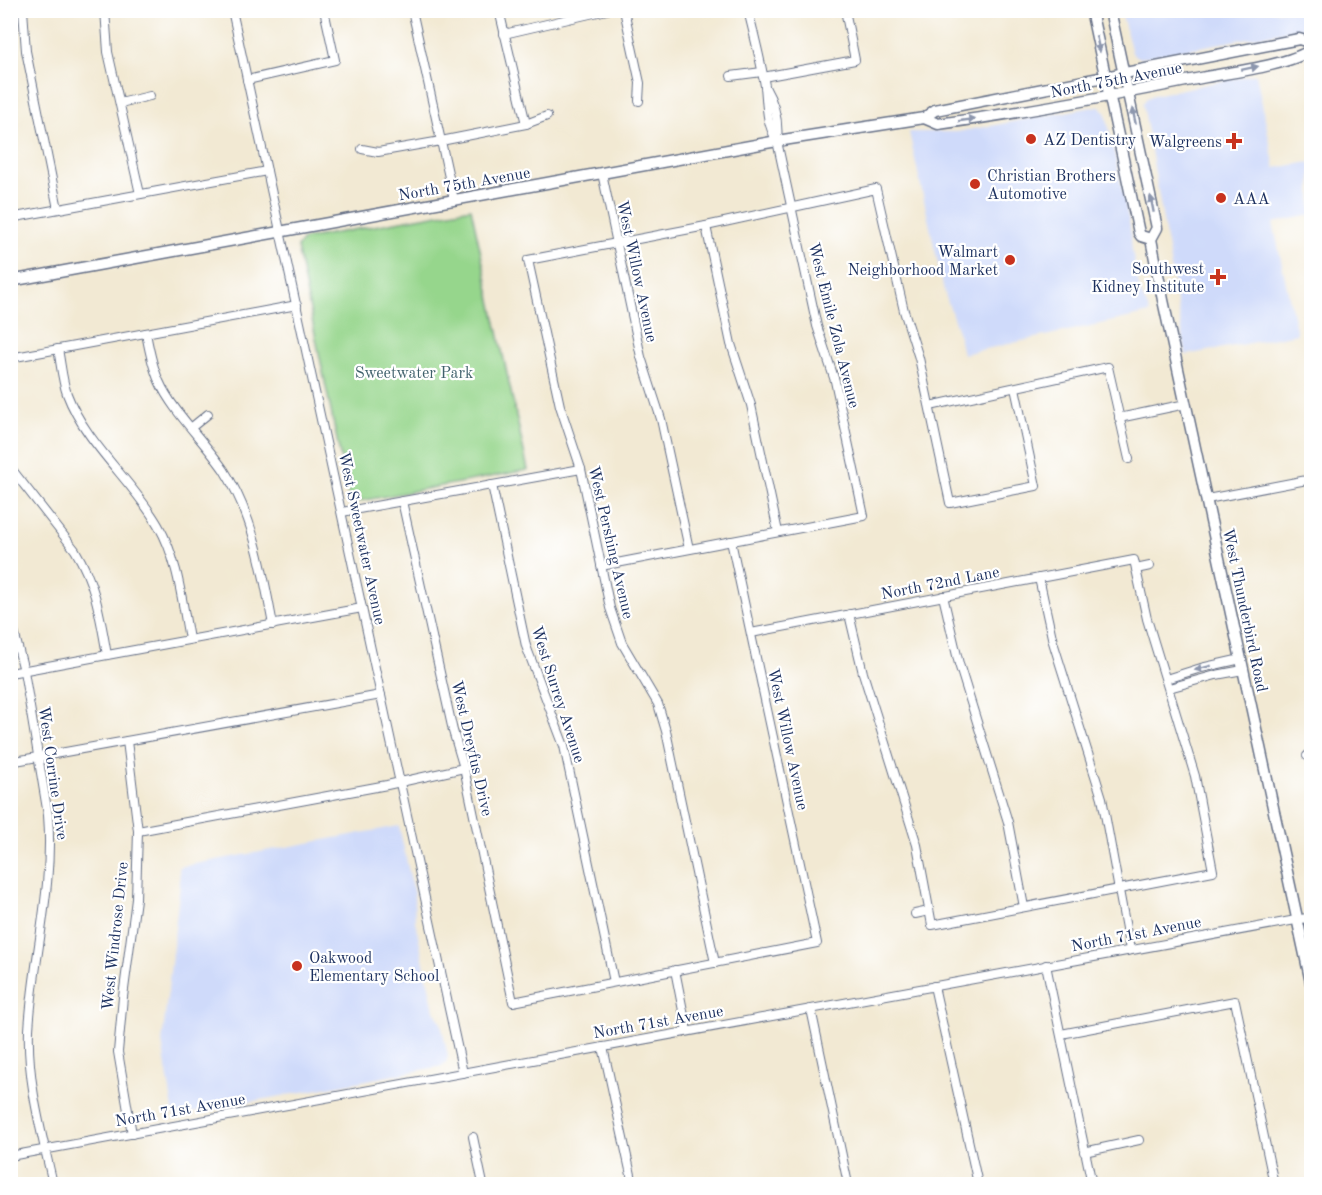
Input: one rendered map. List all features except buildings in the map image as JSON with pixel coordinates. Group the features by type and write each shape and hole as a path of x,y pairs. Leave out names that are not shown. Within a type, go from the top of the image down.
{"main road":[{"name":"West Thunderbird Road","path":"1091,10 1140,234 1151,239"},
{"name":"West Thunderbird Road","path":"1110,10 1157,228 1151,239 1311,987"},
{"name":"North 75th Avenue","path":"10,281 777,141 924,118 935,110 1299,39 1311,43"},
{"name":"North 75th Avenue","path":"924,118 938,124 1011,114 1254,68 1304,55 1311,48"}],"street":[{"path":"23,10 26,51 58,209"},
{"path":"105,10 108,52 140,194"},
{"name":"West Sweetwater Avenue","path":"232,10 463,1073"},
{"path":"247,80 334,60 324,10"},
{"path":"412,10 454,200"},
{"path":"499,10 526,124"},
{"path":"504,34 607,10"},
{"path":"624,10 640,83 639,101"},
{"name":"West Emile Zola Avenue","path":"748,10 765,87 770,129 777,141 817,326 835,381 864,516 778,532"},
{"path":"731,76 762,74 855,60 845,10"},
{"path":"120,103 150,96"},
{"path":"362,149 378,152 441,141 526,124 547,116"},
{"path":"10,218 267,171"},
{"name":"West Willow Avenue","path":"602,173 641,357 661,419 689,549"},
{"path":"617,243 876,189 900,294 920,358 950,502 1036,486 1015,387"},
{"path":"601,566 778,532 751,405 731,344 706,226"},
{"name":"West Pershing Avenue","path":"617,243 528,260 560,406 581,469 610,608 622,643 658,704 715,963"},
{"path":"10,358 297,305"},
{"path":"146,333 151,359 159,382 224,471 245,512 256,541 273,626"},
{"path":"58,349 67,394 77,414 88,432 151,513 166,541 177,574 189,639"},
{"path":"930,406 1108,367 1129,459"},
{"path":"1119,418 1186,404"},
{"path":"192,427 208,414"},
{"path":"10,467 82,562 96,598 107,655"},
{"path":"342,512 581,469"},
{"path":"1207,499 1311,479"},
{"name":"West Surrey Avenue","path":"492,485 526,646 564,746 614,982"},
{"name":"West Dreyfus Drive","path":"402,501 453,731 464,768 513,1002 614,982"},
{"name":"West Willow Avenue","path":"715,963 817,943 731,541"},
{"path":"849,614 862,673 917,845 932,925 1213,871 1195,776 1147,619 1135,564"},
{"name":"North 72nd Lane","path":"751,633 1039,578 1135,564 1150,566"},
{"path":"1039,578 1053,642 1102,798 1130,950"},
{"path":"943,596 954,648 1008,822 1024,907"},
{"path":"10,673 362,608"},
{"name":"West Corrine Drive","path":"10,616 24,670 48,815 49,853 46,894 29,1043 33,1085 53,1185"},
{"path":"1166,679 1214,664 1242,665"},
{"path":"1169,688 1242,665"},
{"path":"10,762 381,695"},
{"name":"West Windrose Drive","path":"127,741 138,831 136,899 118,1052 132,1134"},
{"path":"138,831 464,768"},
{"path":"915,914 929,911"},
{"name":"North 71st Avenue","path":"10,1156 1311,917"},
{"path":"614,982 715,963"},
{"path":"1046,965 1092,1185"},
{"path":"675,970 687,1031"},
{"path":"934,986 978,1185"},
{"path":"1061,1034 1235,1000 1274,1185"},
{"path":"810,1009 849,1185"},
{"path":"603,1047 633,1185"},
{"path":"473,1137 483,1185"},
{"path":"1084,1152 1138,1140"}],"shaded area":[{"path":"1121,11 1311,11 1311,28 1140,58 1132,53"},
{"path":"1256,74 1275,168 1310,162 1311,215 1273,223 1297,334 1186,355 1143,103 1154,95"},
{"path":"1100,107 1106,114 1130,226 1132,251 1140,291 1150,313 963,354 944,291 909,132 957,132"},
{"name":"Oakwood Elementary School","path":"399,826 414,895 415,921 434,1010 441,1023 448,1056 446,1063 443,1066 174,1116 162,1042 180,885 179,867"}],"green space":[{"name":"Sweetwater Park","path":"471,208 528,470 350,503 297,247 304,239"}],"place":[{"name":"AZ Dentistry","path":"1031,139"},
{"name":"Walgreens","path":"1234,141"},
{"name":"Christian Brothers Automotive","path":"975,184"},
{"name":"AAA","path":"1221,198"},
{"name":"Walmart Neighborhood Market","path":"1010,260"},
{"name":"Southwest Kidney Institute","path":"1218,277"},
{"name":"Oakwood Elementary School","path":"297,966"}]}
